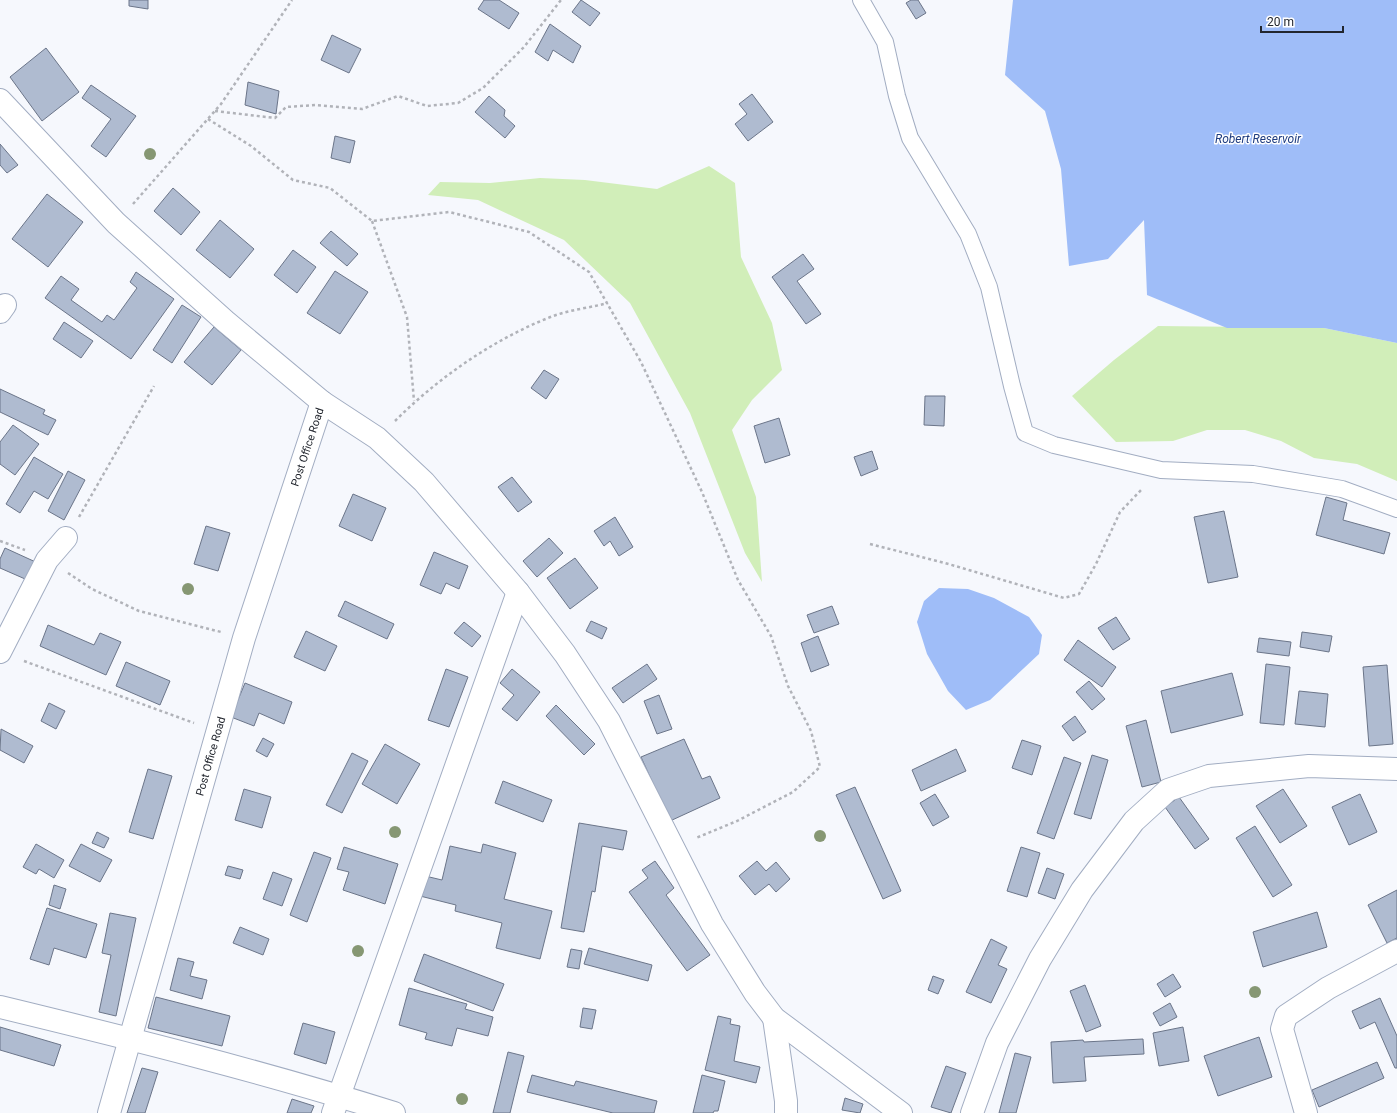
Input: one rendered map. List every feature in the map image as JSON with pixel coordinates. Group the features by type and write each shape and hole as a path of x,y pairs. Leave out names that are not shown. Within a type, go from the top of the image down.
{"street":[{"path":"0,100 116,223 225,321 322,402 377,438 424,482 518,592 565,654 609,721 712,924 755,993 774,1018 901,1113"},
{"name":"Post Office Road","path":"109,1113 244,638 322,402"},
{"path":"0,652 47,560 66,538"},
{"path":"336,1104 518,592"},
{"path":"972,1113 997,1043 1040,959 1078,897 1134,820 1168,790 1209,776 1309,766 1397,769"},
{"path":"1306,1113 1282,1029 1286,1016 1328,988 1397,951"},
{"path":"0,1007 131,1039 336,1104 394,1113"},
{"path":"774,1018 786,1101 786,1113"}],"lane":[{"path":"861,0 885,42 897,96 910,138 968,234 989,287 1012,386 1025,433 1054,445 1161,470 1253,474 1342,489 1397,509"}],"path":[{"path":"116,223 208,119 292,0"},
{"path":"214,111 275,118 286,107 316,105 362,109 398,96 427,106 458,103 483,88 519,52 561,0"},
{"path":"208,119 251,146 293,180 330,188 372,221 407,317 414,401"},
{"path":"372,221 449,212 529,232 590,272 641,362 702,492 738,580 771,636 788,686 811,731 820,767 793,792 737,821 674,848"},
{"path":"377,438 414,401 481,352 550,317 608,304"},
{"path":"66,538 154,386"},
{"path":"870,544 945,563 1064,598 1079,594 1096,564 1120,512 1161,470"},
{"path":"0,541 47,560 92,589 139,611 244,638"},
{"path":"22,661 217,732"}],"green space":[{"path":"709,166 735,183 741,257 772,323 782,370 752,400 732,430 756,497 762,582 745,553 690,413 630,303 564,240 478,200 428,195 440,182 490,183 540,178 585,180 657,189"},
{"path":"1158,326 1324,328 1397,343 1397,481 1357,464 1314,458 1281,441 1245,430 1207,430 1173,441 1116,442 1072,396 1114,360"}],"water":[{"name":"Robert Reservoir","path":"1013,0 1397,0 1397,343 1324,328 1227,328 1147,295 1144,220 1108,259 1069,266 1061,169 1045,111 1005,75"},
{"path":"939,588 968,589 994,598 1029,617 1042,635 1039,654 990,700 966,710 948,691 927,654 917,622 924,601"}],"building":[{"path":"129,0 148,0 148,9 129,6"},
{"path":"484,0 499,0 519,13 509,29 478,9"},
{"path":"581,0 600,13 590,26 572,12"},
{"path":"911,0 918,0 926,13 916,19 906,3"},
{"path":"550,24 581,46 573,63 553,50 548,61 535,52"},
{"path":"332,35 361,49 349,73 321,60"},
{"path":"46,48 79,92 42,121 10,77"},
{"path":"248,82 279,91 276,114 245,105"},
{"path":"91,85 136,116 106,157 91,146 111,119 82,98"},
{"path":"752,94 773,122 748,141 735,124 747,114 739,104"},
{"path":"489,96 505,110 504,116 515,126 505,138 475,112"},
{"path":"335,136 355,141 350,163 331,158"},
{"path":"0,144 18,165 7,173 0,165"},
{"path":"173,188 200,212 181,235 154,211"},
{"path":"47,194 83,222 48,267 12,239"},
{"path":"220,220 254,249 230,278 196,250"},
{"path":"331,231 358,254 347,266 320,243"},
{"path":"293,250 316,267 297,293 274,275"},
{"path":"803,254 814,269 797,281 821,314 806,324 772,277"},
{"path":"335,271 368,292 340,334 307,313"},
{"path":"136,272 174,299 131,359 45,298 61,276 79,289 71,300 102,322 107,315 114,320 137,288 130,282"},
{"path":"182,305 201,317 172,363 153,350"},
{"path":"64,322 93,341 81,358 53,339"},
{"path":"214,327 241,350 212,385 184,362"},
{"path":"544,370 559,379 546,399 531,388"},
{"path":"0,389 45,410 43,414 56,420 48,435 0,412"},
{"path":"925,396 945,396 944,426 924,425"},
{"path":"779,418 790,455 765,463 754,426"},
{"path":"13,425 39,444 15,475 0,464 0,442"},
{"path":"872,451 878,469 861,476 854,457"},
{"path":"34,457 63,474 48,499 34,491 20,513 6,504"},
{"path":"68,471 85,480 64,520 48,511"},
{"path":"512,477 532,502 518,512 498,487"},
{"path":"353,494 386,508 372,541 339,526"},
{"path":"1326,497 1347,503 1343,520 1390,533 1384,554 1316,535"},
{"path":"1224,511 1238,577 1208,583 1194,517"},
{"path":"615,517 633,547 619,556 610,541 604,546 594,531"},
{"path":"206,526 230,533 218,571 194,564"},
{"path":"549,538 563,553 537,577 523,561"},
{"path":"5,548 40,564 32,582 0,568 0,559"},
{"path":"434,552 468,566 459,589 446,583 441,594 420,585"},
{"path":"575,558 598,588 570,609 547,578"},
{"path":"345,601 394,624 387,639 338,616"},
{"path":"832,606 839,624 814,633 807,615"},
{"path":"1116,617 1130,639 1113,650 1098,628"},
{"path":"591,621 607,628 602,639 586,631"},
{"path":"464,622 481,636 472,647 454,633"},
{"path":"48,625 94,645 100,633 121,642 106,675 40,646"},
{"path":"306,631 337,646 325,671 294,657"},
{"path":"1302,632 1332,636 1329,652 1300,647"},
{"path":"818,636 829,665 811,672 801,643"},
{"path":"1259,638 1291,642 1289,656 1257,652"},
{"path":"1078,640 1116,667 1102,687 1064,660"},
{"path":"126,662 170,681 160,705 116,686"},
{"path":"647,664 657,679 623,703 612,688"},
{"path":"1266,664 1290,667 1284,725 1260,723"},
{"path":"1387,665 1393,744 1369,746 1363,667"},
{"path":"446,669 468,677 449,727 428,720"},
{"path":"512,669 540,692 517,721 502,709 514,695 500,683"},
{"path":"1232,673 1243,715 1171,733 1161,691"},
{"path":"1089,681 1105,699 1092,710 1076,692"},
{"path":"245,683 292,702 284,724 259,713 254,726 231,717"},
{"path":"1299,691 1328,694 1325,727 1295,724"},
{"path":"659,695 672,729 657,734 644,701"},
{"path":"49,703 65,711 56,729 41,721"},
{"path":"556,705 595,744 584,755 546,716"},
{"path":"1075,716 1086,732 1073,741 1062,726"},
{"path":"1146,720 1161,782 1142,787 1126,726"},
{"path":"1,729 33,746 24,763 0,750"},
{"path":"263,738 274,744 267,757 256,751"},
{"path":"684,739 702,779 710,776 720,798 670,821 641,757"},
{"path":"1022,740 1041,746 1032,775 1012,768"},
{"path":"385,744 420,764 397,804 362,784"},
{"path":"956,749 966,771 921,791 912,770"},
{"path":"352,753 368,761 342,813 326,805"},
{"path":"1092,755 1108,760 1091,819 1074,814"},
{"path":"1064,757 1081,763 1054,839 1037,833"},
{"path":"148,769 172,776 153,839 129,832"},
{"path":"503,781 552,800 543,822 495,803"},
{"path":"855,787 901,891 883,899 836,795"},
{"path":"244,789 271,797 262,828 235,820"},
{"path":"1283,789 1307,826 1280,843 1256,806"},
{"path":"935,794 949,817 933,826 920,803"},
{"path":"1360,794 1377,832 1349,845 1332,807"},
{"path":"1179,797 1209,839 1195,849 1165,807"},
{"path":"579,823 627,831 623,850 602,846 595,892 592,891 584,932 561,928"},
{"path":"1255,826 1292,885 1273,897 1236,838"},
{"path":"97,832 109,838 104,848 92,843"},
{"path":"36,844 64,860 54,878 39,869 36,874 23,867"},
{"path":"81,844 112,860 100,882 69,866"},
{"path":"483,844 516,853 504,899 552,911 540,959 496,948 502,923 455,911 456,905 416,895 421,875 442,880 450,846 481,853"},
{"path":"344,847 398,864 385,904 343,890 349,872 337,869"},
{"path":"1021,847 1040,853 1027,897 1007,891"},
{"path":"314,852 331,858 307,922 290,915"},
{"path":"655,861 674,888 666,895 710,955 687,971 629,892 648,878 642,870"},
{"path":"757,861 766,871 776,862 790,879 776,892 769,884 755,895 739,876"},
{"path":"228,866 243,870 240,879 225,875"},
{"path":"1047,868 1064,874 1055,899 1038,893"},
{"path":"273,872 292,879 282,906 263,899"},
{"path":"54,885 66,889 60,909 49,905"},
{"path":"1397,890 1397,938 1387,943 1368,905"},
{"path":"47,908 97,924 86,958 54,948 49,965 30,959"},
{"path":"1317,912 1327,947 1263,967 1253,932"},
{"path":"110,913 136,918 116,1016 99,1012 111,955 102,953"},
{"path":"240,927 269,939 263,955 233,943"},
{"path":"991,939 1007,947 998,965 1007,969 991,1003 966,992"},
{"path":"589,948 652,965 648,981 584,964"},
{"path":"571,949 582,951 579,969 567,967"},
{"path":"424,954 504,984 493,1011 414,981"},
{"path":"178,958 194,962 190,976 207,980 202,999 170,990"},
{"path":"1173,974 1181,987 1165,997 1157,984"},
{"path":"933,976 944,980 938,994 928,990"},
{"path":"1085,985 1101,1026 1086,1032 1070,991"},
{"path":"409,988 467,1004 465,1009 493,1017 488,1036 457,1028 452,1046 425,1039 427,1033 399,1025"},
{"path":"156,997 230,1016 222,1046 148,1028"},
{"path":"1380,998 1397,1036 1397,1068 1395,1068 1375,1022 1360,1029 1352,1011"},
{"path":"1170,1003 1177,1017 1160,1026 1153,1013"},
{"path":"583,1008 596,1010 592,1029 580,1027"},
{"path":"718,1016 731,1019 730,1024 740,1026 734,1061 760,1067 756,1083 705,1070"},
{"path":"303,1023 335,1032 326,1064 294,1054"},
{"path":"0,1027 61,1045 54,1066 0,1050"},
{"path":"1183,1027 1189,1061 1159,1066 1153,1033"},
{"path":"1259,1037 1272,1077 1218,1096 1204,1056"},
{"path":"1143,1039 1144,1054 1084,1057 1086,1081 1053,1083 1051,1042"},
{"path":"508,1052 524,1056 510,1113 493,1113"},
{"path":"1015,1053 1031,1057 1016,1113 999,1113"},
{"path":"1377,1062 1384,1078 1319,1107 1312,1090"},
{"path":"946,1066 966,1073 951,1113 931,1107"},
{"path":"142,1068 158,1072 145,1113 127,1113"},
{"path":"532,1075 574,1086 576,1081 657,1101 654,1113 613,1113 527,1092"},
{"path":"702,1075 725,1081 718,1111 714,1111 713,1113 693,1113"},
{"path":"845,1098 863,1104 860,1113 842,1110"},
{"path":"292,1099 314,1106 311,1113 287,1113"}]}
